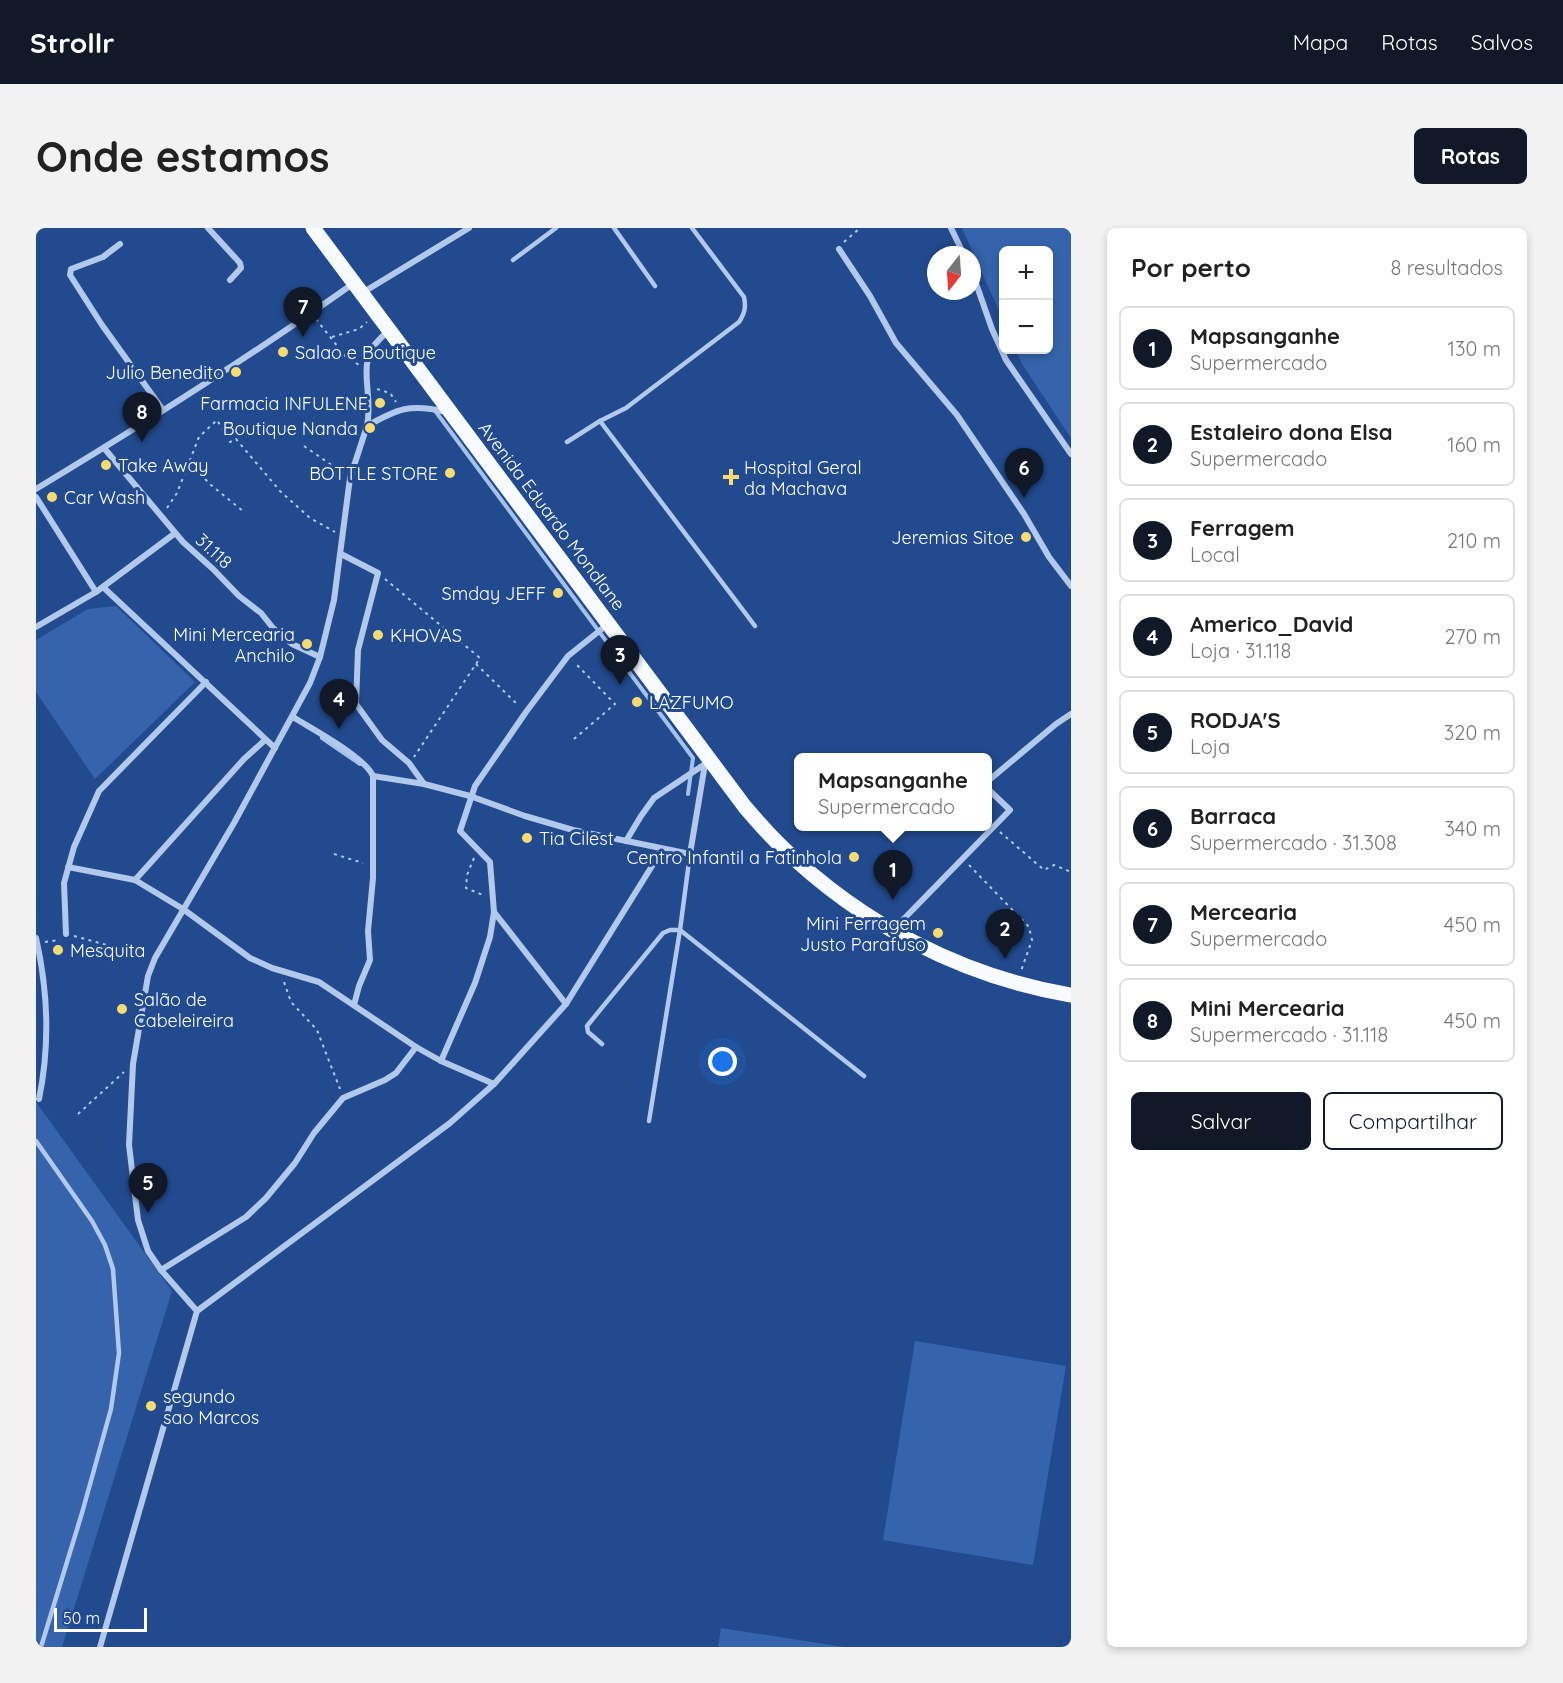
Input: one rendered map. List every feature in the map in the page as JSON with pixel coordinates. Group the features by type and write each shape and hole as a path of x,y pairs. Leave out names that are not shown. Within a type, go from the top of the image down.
{"main road":[{"name":"Avenida Eduardo Mondlane","path":"313,228 391,330 706,759 745,807 783,848 830,889 892,931 954,961 1016,983 1071,995"}],"street":[{"path":"208,228 240,263 241,267 230,280"},
{"path":"36,489 104,448 313,312 469,228"},
{"path":"951,228 960,246"},
{"path":"120,244 103,257 71,269 70,275 102,326 162,410"},
{"path":"839,249 897,343 957,416 1024,514 1049,557 1071,586"},
{"path":"981,297 1006,360 1071,454"},
{"path":"197,1311 161,1270 148,1251 138,1220 129,1146 132,1064 148,976 155,958 293,717 320,657 334,600 350,478 370,413 366,359 375,341 391,330"},
{"path":"367,426 401,409 436,410 452,414"},
{"name":"31.118","path":"104,448 161,515 174,534 213,568 239,596 261,613 273,628 292,644 320,657"},
{"path":"36,497 96,592"},
{"path":"36,627 96,592 174,534"},
{"path":"341,554 378,573 357,650 356,704 382,740 409,763 424,784"},
{"path":"103,587 275,748"},
{"path":"441,1061 480,968 490,937 494,912 490,862 460,831 470,796 526,712 568,656 608,624"},
{"path":"66,934 64,883 74,847 99,791 206,682"},
{"path":"992,777 1071,714"},
{"path":"293,717 356,757 373,776 371,866 373,878 368,931 370,960 354,1005"},
{"path":"135,880 244,759 265,740"},
{"path":"627,842 654,798 706,759"},
{"path":"373,776 424,784 470,796 544,821 662,850 690,854 706,759"},
{"path":"992,793 1009,808 1008,813 992,830"},
{"path":"892,931 991,831"},
{"path":"100,1647 197,1311 450,1123 494,1083 566,1004 662,850"},
{"path":"68,867 135,880 183,909 250,958 272,968 320,982 416,1047 441,1061 494,1083"},
{"path":"494,912 566,1004"},
{"path":"37,941 44,974 46,1025 45,1060 39,1099"},
{"path":"161,1270 246,1217 266,1198 343,1098 396,1073 416,1047"}],"lane":[{"path":"513,260 556,228"},
{"path":"614,228 655,286"},
{"path":"567,442 626,408 739,322 745,314 744,297 693,228"},
{"path":"600,421 755,626"},
{"path":"649,1121 690,854"},
{"path":"602,1044 588,1032 587,1026 663,933 680,930 864,1076"},
{"path":"36,1141 92,1221 105,1245 112,1269 119,1353 111,1409 41,1647"}],"path":[{"path":"839,249 846,239 860,228"},
{"path":"313,312 345,356 367,368 375,388 390,393 401,409"},
{"path":"332,337 359,329 379,314"},
{"path":"161,515 177,493 199,437 217,420 231,442 236,439 280,491 310,518 343,536"},
{"path":"304,446 350,478"},
{"path":"188,466 244,512"},
{"path":"378,573 480,658 409,763"},
{"path":"568,656 615,704 574,739"},
{"path":"475,664 526,712"},
{"path":"995,827 1044,870 1054,865 1071,872"},
{"path":"478,851 469,870 466,888 493,900"},
{"path":"334,854 371,866"},
{"path":"963,858 1029,927 1032,940 1016,983"},
{"path":"37,941 67,939 66,934 155,958"},
{"path":"284,980 291,1002 317,1030 343,1098"},
{"path":"78,1114 132,1064"}],"shaded area":[{"path":"962,228 1071,228 1071,438 1018,354 1053,354 1053,246 999,246 999,311 981,271 981,246 970,246"},
{"path":"116,606 195,682 95,779 36,692 36,640 88,609"},
{"path":"36,1102 172,1291 62,1647 36,1647"},
{"path":"915,1341 1066,1366 1033,1565 883,1540"},
{"path":"721,1628 844,1647 718,1647"}],"waterway":[{"path":"436,412 693,758 688,794"},
{"path":"322,738 360,764"}],"place":[{"name":"Mercearia","path":"303,337"},
{"name":"Salao e Boutique","path":"283,352"},
{"name":"Julio Benedito","path":"236,372"},
{"name":"Farmacia INFULENE","path":"380,403"},
{"name":"Boutique Nanda","path":"370,428"},
{"name":"Mini Mercearia","path":"142,442"},
{"name":"Take Away","path":"106,465"},
{"name":"BOTTLE STORE","path":"450,473"},
{"name":"Hospital Geral da Machava","path":"731,477"},
{"name":"Car Wash","path":"52,497"},
{"name":"Barraca","path":"1024,498"},
{"name":"Jeremias Sitoe","path":"1026,537"},
{"name":"Smday JEFF","path":"558,593"},
{"name":"KHOVAS","path":"378,635"},
{"name":"Mini Mercearia Anchilo","path":"307,644"},
{"name":"Ferragem","path":"620,685"},
{"name":"LAZFUMO","path":"637,702"},
{"name":"Americo_David","path":"339,729"},
{"name":"Tia Cilest","path":"527,838"},
{"name":"Centro Infantil a Fatinhola","path":"854,857"},
{"name":"Mapsanganhe","path":"893,900"},
{"name":"Mini Ferragem Justo Parafuso","path":"938,933"},
{"name":"Mesquita","path":"58,950"},
{"name":"Estaleiro dona Elsa","path":"1005,959"},
{"name":"Salão de Cabeleireira","path":"122,1009"},
{"name":"RODJA'S","path":"148,1213"},
{"name":"segundo sao Marcos","path":"151,1406"}]}
